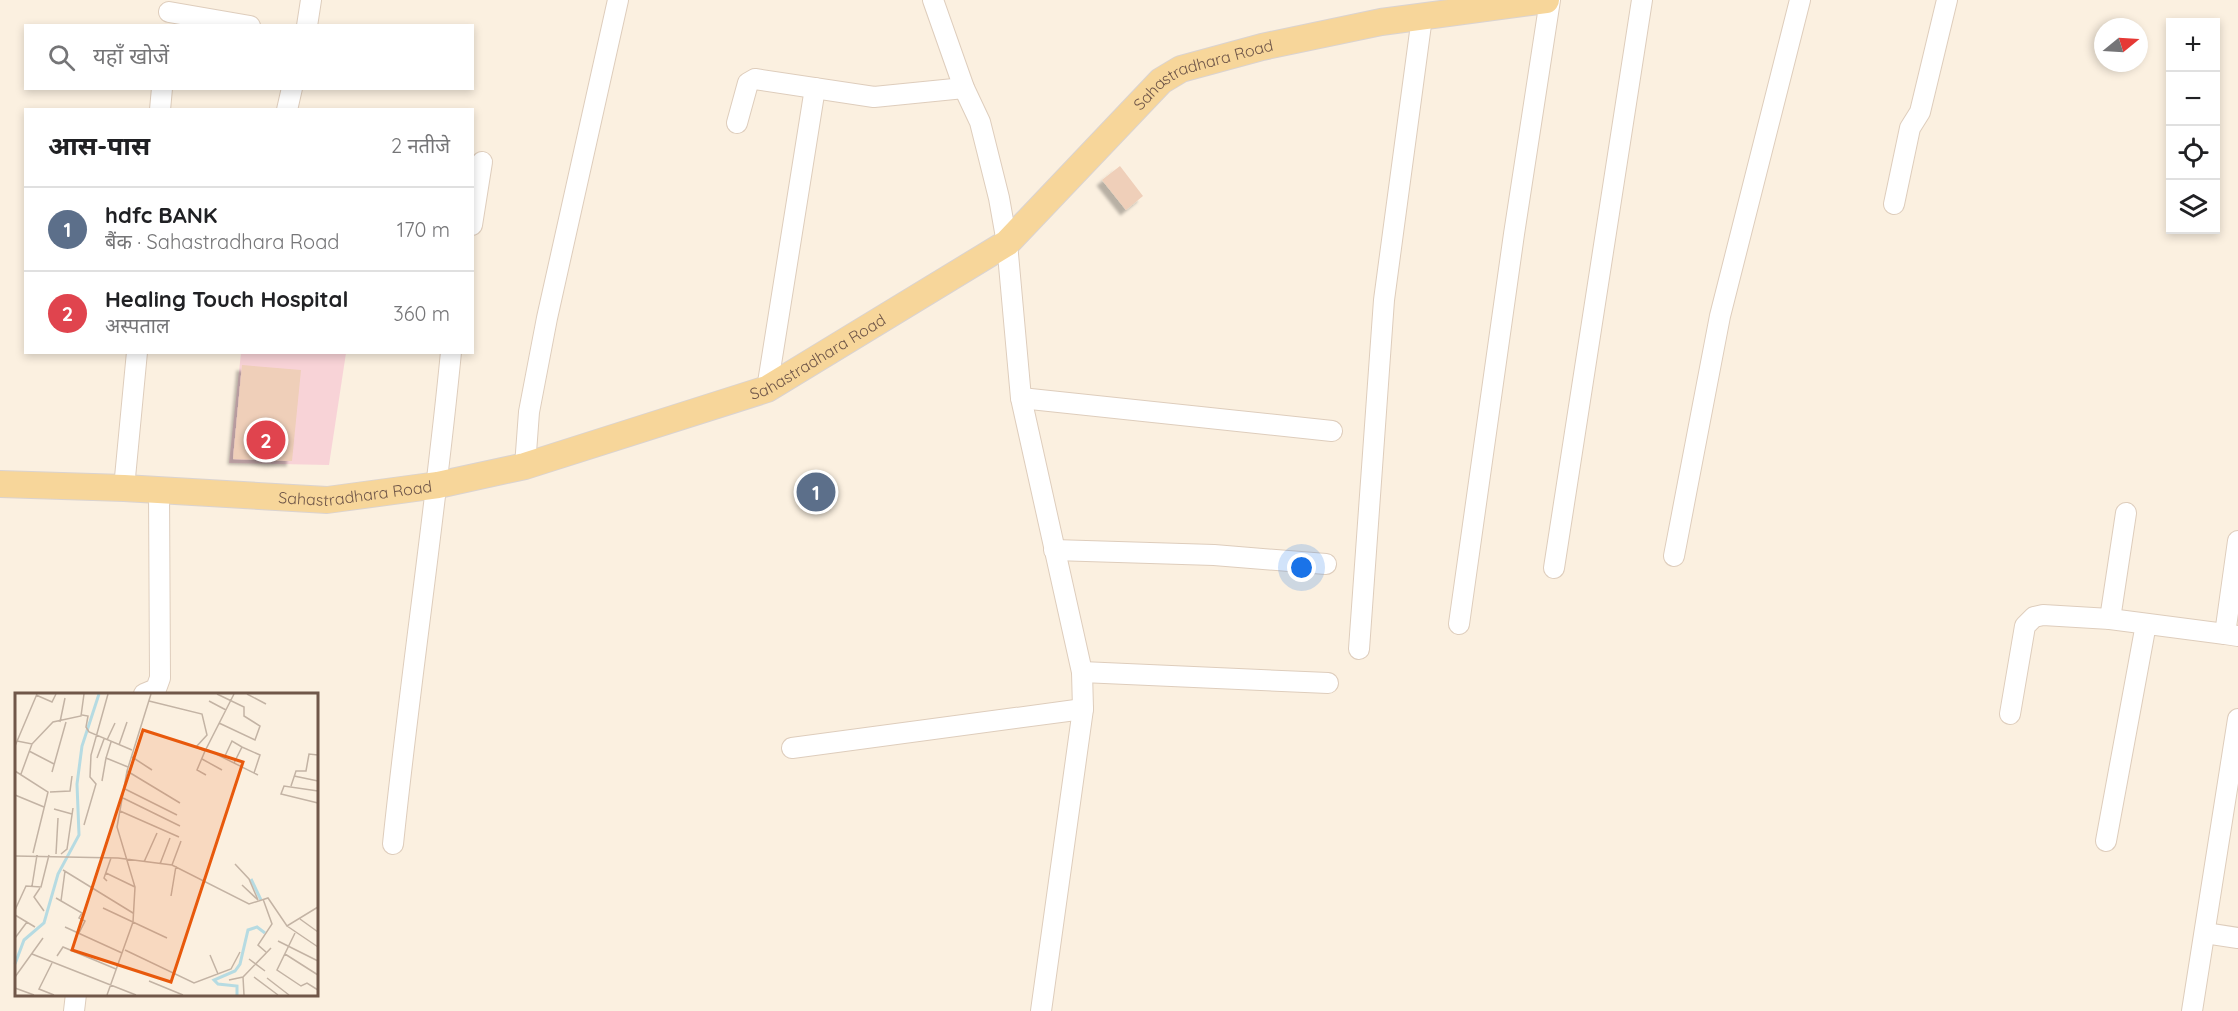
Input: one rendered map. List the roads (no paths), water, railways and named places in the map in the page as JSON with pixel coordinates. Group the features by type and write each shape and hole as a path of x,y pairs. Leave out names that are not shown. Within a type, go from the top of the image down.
{"main road":[{"name":"Sahastradhara Road","path":"0,484 124,488 327,500 438,484 525,466 767,389 1007,243 1161,81 1181,69 1262,47 1381,22 1548,0"}],"street":[{"path":"307,24 311,0"},
{"path":"525,466 529,412 547,318 618,0"},
{"path":"933,0 964,87 974,105 999,198 1007,243 1021,398 1082,672 1083,709 1041,1011"},
{"path":"1460,624 1548,0"},
{"path":"1554,568 1642,0"},
{"path":"1674,556 1720,316 1800,0"},
{"path":"1894,204 1910,128 1920,112 1947,0"},
{"path":"169,13 238,24"},
{"path":"1359,649 1384,300 1422,17"},
{"path":"737,123 748,83 755,79 874,97 964,87"},
{"path":"767,389 815,88"},
{"path":"160,108 162,90"},
{"path":"287,108 292,90"},
{"path":"474,212 482,162"},
{"path":"124,488 137,354"},
{"path":"393,844 402,756 438,484 451,354"},
{"path":"1021,398 1332,431"},
{"path":"146,693 156,689 160,678 159,490"},
{"path":"2110,619 2126,513"},
{"path":"2010,714 2025,626 2034,617 2043,615 2110,619 2232,635 2238,541"},
{"path":"1054,550 1214,555 1326,564"},
{"path":"2106,841 2146,624"},
{"path":"1082,672 1328,683"},
{"path":"792,748 1083,709"},
{"path":"2192,1011 2205,933 2230,826 2238,719"},
{"path":"2205,933 2238,938"},
{"path":"74,1011 76,996"}],"place":[{"name":"Healing Touch Hospital","path":"266,440"},
{"name":"hdfc BANK","path":"816,492"}]}
